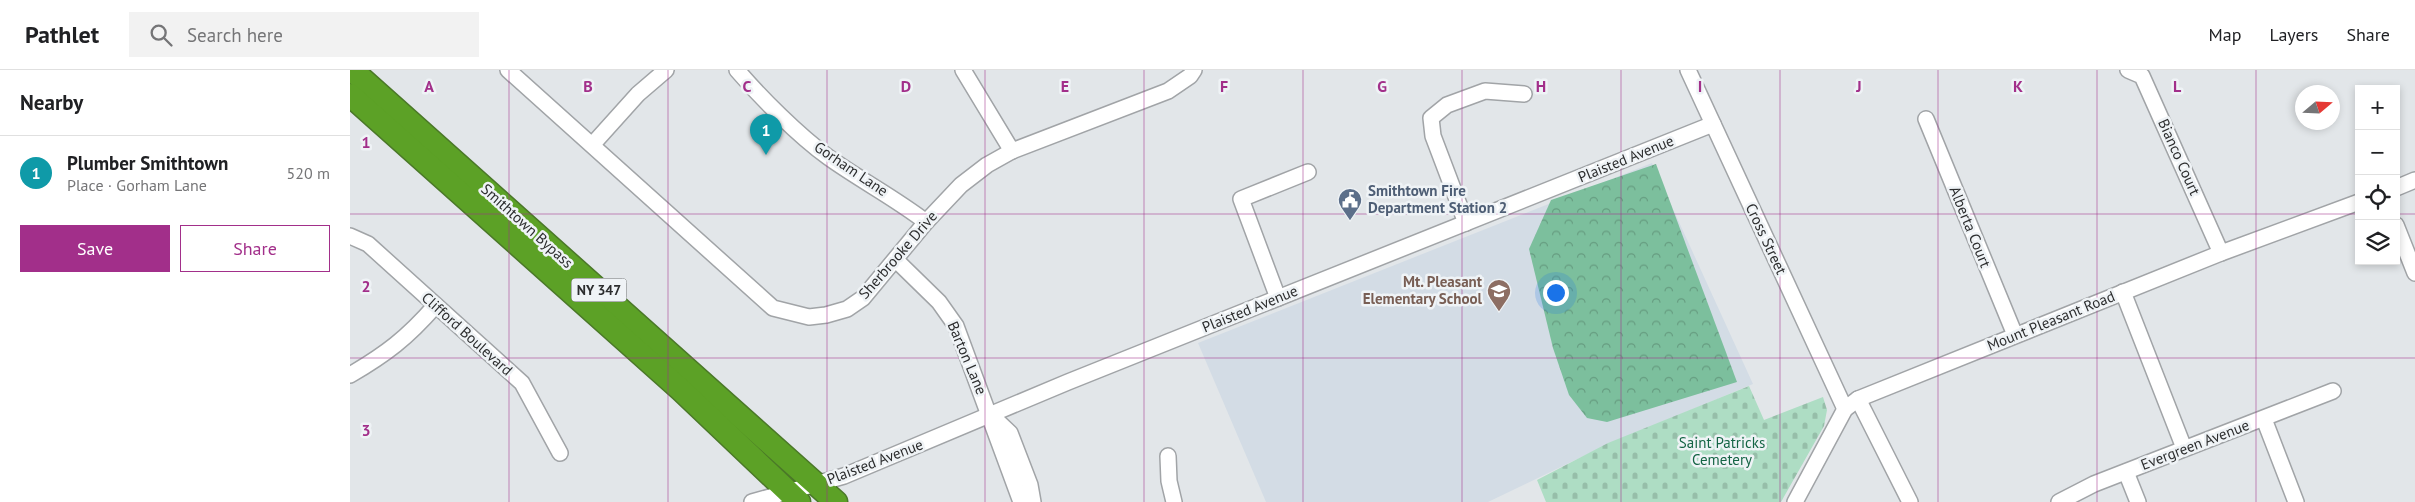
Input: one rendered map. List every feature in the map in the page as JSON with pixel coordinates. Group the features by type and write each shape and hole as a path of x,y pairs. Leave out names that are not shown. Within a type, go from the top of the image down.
{"highway":[{"name":"Smithtown Bypass","path":"352,70 836,502"},
{"name":"Smithtown Bypass","path":"350,95 673,383 793,497"}],"street":[{"name":"Sherbrooke Drive","path":"508,70 773,308 809,317 847,308 863,298 926,222 961,185 987,165 1012,151 1168,92 1190,76 1194,70"},
{"path":"592,144 638,94 666,70"},
{"name":"Gorham Lane","path":"737,70 755,91 827,156 900,202 926,222"},
{"path":"963,70 1012,151"},
{"name":"Cross Street","path":"1688,70 1845,409"},
{"name":"Bianco Court","path":"2128,70 2142,76 2221,253"},
{"path":"1466,223 1433,136 1431,118 1447,105 1485,91 1524,94"},
{"name":"Alberta Court","path":"1926,119 2015,335"},
{"name":"Plaisted Avenue","path":"752,502 793,497 816,484 844,476 1278,298 1713,124"},
{"path":"1278,298 1241,199 1308,172"},
{"path":"2400,186 2415,180"},
{"name":"Mount Pleasant Road","path":"1795,502 1845,409 1858,399 2221,253 2355,203"},
{"path":"2400,235 2415,273"},
{"name":"Clifford Boulevard","path":"350,236 368,244 522,383 560,453"},
{"name":"Barton Lane","path":"896,260 939,302 956,326 991,415 1012,457"},
{"path":"2123,292 2184,448"},
{"path":"350,375 389,352 414,330 435,306"},
{"name":"Evergreen Avenue","path":"2059,502 2094,484 2333,391"},
{"path":"1858,399 1910,502"},
{"path":"2264,419 2296,502"},
{"path":"1168,456 1169,481 1174,502"},
{"path":"1012,457 1021,502"},
{"path":"1012,457 1030,485 1033,502"},
{"path":"2126,472 2138,502"}],"shaded area":[{"name":"Mt. Pleasant Elementary School","path":"1652,163 1753,384 1602,447 1488,502 1266,502 1198,343"}],"green space":[{"path":"1656,164 1737,382 1607,422 1587,418 1569,395 1553,348 1529,249 1551,200"},
{"name":"Saint Patricks Cemetery","path":"1749,386 1764,420 1823,397 1827,410 1824,426 1781,502 1546,502 1537,480 1608,443"}],"place":[{"name":"Plumber Smithtown","path":"766,155"},
{"name":"Smithtown Fire Department Station 2","path":"1350,221"},
{"name":"Mt. Pleasant Elementary School","path":"1499,312"}]}
